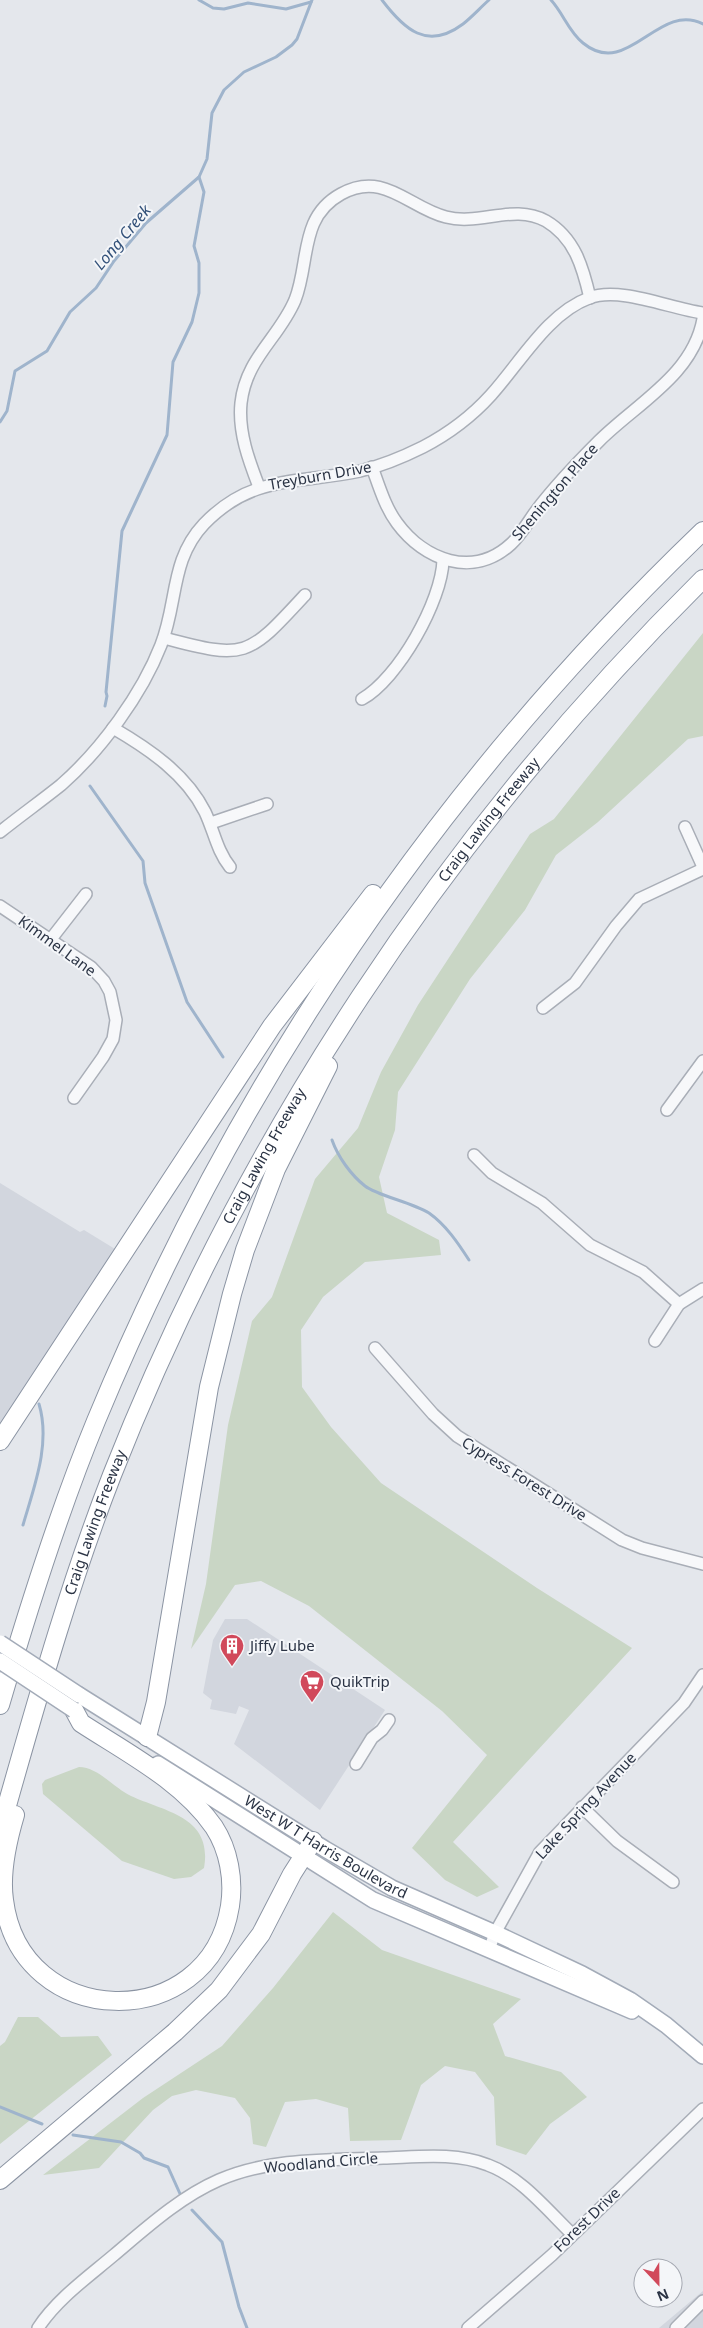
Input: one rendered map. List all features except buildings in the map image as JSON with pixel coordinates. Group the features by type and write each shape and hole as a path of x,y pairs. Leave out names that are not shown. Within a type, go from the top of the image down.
{"highway":[{"path":"0,1705 35,1589 96,1422 180,1235 226,1147 314,999 427,838 470,783 564,673 624,609 703,531"},
{"name":"Craig Lawing Freeway","path":"0,1830 44,1675 111,1479 158,1364 195,1284 248,1182 318,1059 385,958 466,846 510,790 624,660 703,580"},
{"path":"0,1441 272,1026 372,895 427,838"},
{"path":"147,1737 156,1702 209,1387 245,1250 276,1169 313,1093 385,958"},
{"path":"13,1785 18,1806 5,1858 4,1901 14,1936 30,1963 59,1987 92,2000 110,2002 127,2002 160,1994 180,1984 198,1969 220,1939 230,1910 231,1875 221,1840 205,1816 180,1790 81,1723 77,1703"},
{"path":"0,2180 175,2032 219,1990 261,1934 308,1848"}],"main road":[{"name":"West W T Harris Boulevard","path":"0,1643 32,1664 77,1703 308,1848 582,1974 630,2000 666,2025 703,2056"},
{"name":"West W T Harris Boulevard","path":"0,1661 27,1679 147,1737 308,1848 373,1900 666,2025"}],"street":[{"path":"259,487 244,441 241,422 241,401 246,379 260,351 295,299 312,224 323,207 342,193 359,187 385,188 401,194 437,214 462,220 516,213 537,217 552,225 570,242 580,263 590,298"},
{"name":"Treyburn Drive","path":"0,832 61,785 113,728 146,676 164,638 175,578 186,550 203,525 226,506 259,487 278,482 372,468 421,448 458,425 492,394 554,320 569,308 590,298 612,295 628,297 703,313"},
{"name":"Shenington Place","path":"372,468 387,506 396,522 417,543 443,560 472,562 486,559 512,543 536,510 600,440 660,388 683,364 695,345 703,320"},
{"path":"362,699 382,684 414,639 437,589 443,560"},
{"path":"164,638 216,651 232,651 247,648 265,638 304,596"},
{"path":"113,728 177,773 192,790 211,823 218,848 230,868"},
{"path":"211,823 267,804"},
{"path":"543,1008 583,974 616,926 640,900 703,868 686,827"},
{"path":"51,939 86,894"},
{"name":"Kimmel Lane","path":"0,906 91,967 104,981 110,992 115,1011 115,1028 109,1047 74,1098"},
{"path":"666,1110 703,1061"},
{"path":"474,1155 492,1173 542,1203 590,1245 643,1272 679,1304"},
{"path":"655,1341 679,1304 703,1289"},
{"name":"Cypress Forest Drive","path":"375,1348 433,1414 473,1448 622,1540 642,1548 703,1564"},
{"name":"Lake Spring Avenue","path":"489,1950 495,1933 540,1852 684,1703 703,1677"},
{"path":"356,1764 372,1738 386,1725"},
{"path":"582,1807 617,1841 673,1882"},
{"name":"Forest Drive","path":"468,2328 520,2284 703,2109"},
{"name":"Woodland Circle","path":"38,2328 51,2311 68,2295 171,2210 217,2180 270,2165 326,2160 442,2156 476,2161 489,2165 510,2177 572,2234"},
{"path":"676,2328 703,2301"}],"shaded area":[{"path":"0,1183 80,1232 84,1230 115,1249 0,1424"},
{"path":"225,1619 247,1619 385,1710 320,1810 234,1744 249,1710 239,1706 236,1714 210,1709 212,1700 203,1693 213,1640"},
{"path":"703,2291 703,2328 659,2328 683,2308"}],"green space":[{"path":"703,633 703,736 688,739 598,822 556,855 525,910 470,979 398,1092 395,1130 379,1177 387,1213 439,1240 441,1255 365,1262 323,1297 301,1330 302,1387 331,1427 381,1483 537,1588 632,1648 453,1842 499,1887 477,1897 445,1880 412,1848 487,1755 442,1711 309,1606 261,1581 235,1585 191,1649 206,1584 228,1425 252,1321 272,1297 315,1179 358,1128 381,1072 418,1005 530,834 554,819"},
{"path":"79,1767 93,1770 131,1796 172,1812 194,1827 201,1837 205,1851 204,1868 191,1877 174,1879 122,1861 43,1794 42,1784 45,1780"},
{"path":"333,1912 382,1950 521,1999 493,2024 505,2056 561,2072 587,2097 550,2124 526,2155 496,2145 494,2097 475,2072 445,2066 421,2085 401,2140 350,2141 348,2108 316,2099 285,2102 266,2147 253,2144 250,2118 235,2098 196,2090 172,2096 153,2110 99,2168 43,2175 143,2098 222,2046 273,1988"},
{"path":"18,2017 38,2017 61,2037 98,2036 112,2055 0,2144 0,2046 5,2042"}],"waterway":[{"path":"199,0 213,8 224,9 248,3 286,9 311,2"},
{"name":"Long Creek","path":"0,422 7,411 15,371 47,351 70,312 96,288 114,261 146,223 199,177 207,159 212,113 224,90 244,72 276,57 292,45 297,39 312,0"},
{"name":"Long Creek","path":"382,0 399,20 417,33 427,36 438,36 450,32 463,24 489,0"},
{"name":"Long Creek","path":"551,0 578,39 599,52 614,52 629,47 672,22 687,20 703,24"},
{"path":"105,706 122,531 167,435 173,362 192,322 199,293 199,263 194,246 204,192 199,177"},
{"path":"90,786 143,861 145,883 187,1002 223,1057"},
{"path":"332,1140 341,1159 360,1182 371,1190 429,1213 446,1229 469,1260"},
{"path":"23,1525 36,1481 42,1450 43,1434 39,1404"},
{"path":"0,2107 42,2124"},
{"path":"73,2135 121,2142 140,2153 144,2158 168,2167 181,2196"},
{"path":"192,2210 222,2242 239,2307 247,2328"}],"place":[{"name":"Jiffy Lube","path":"232,1667"},
{"name":"QuikTrip","path":"312,1703"}]}
